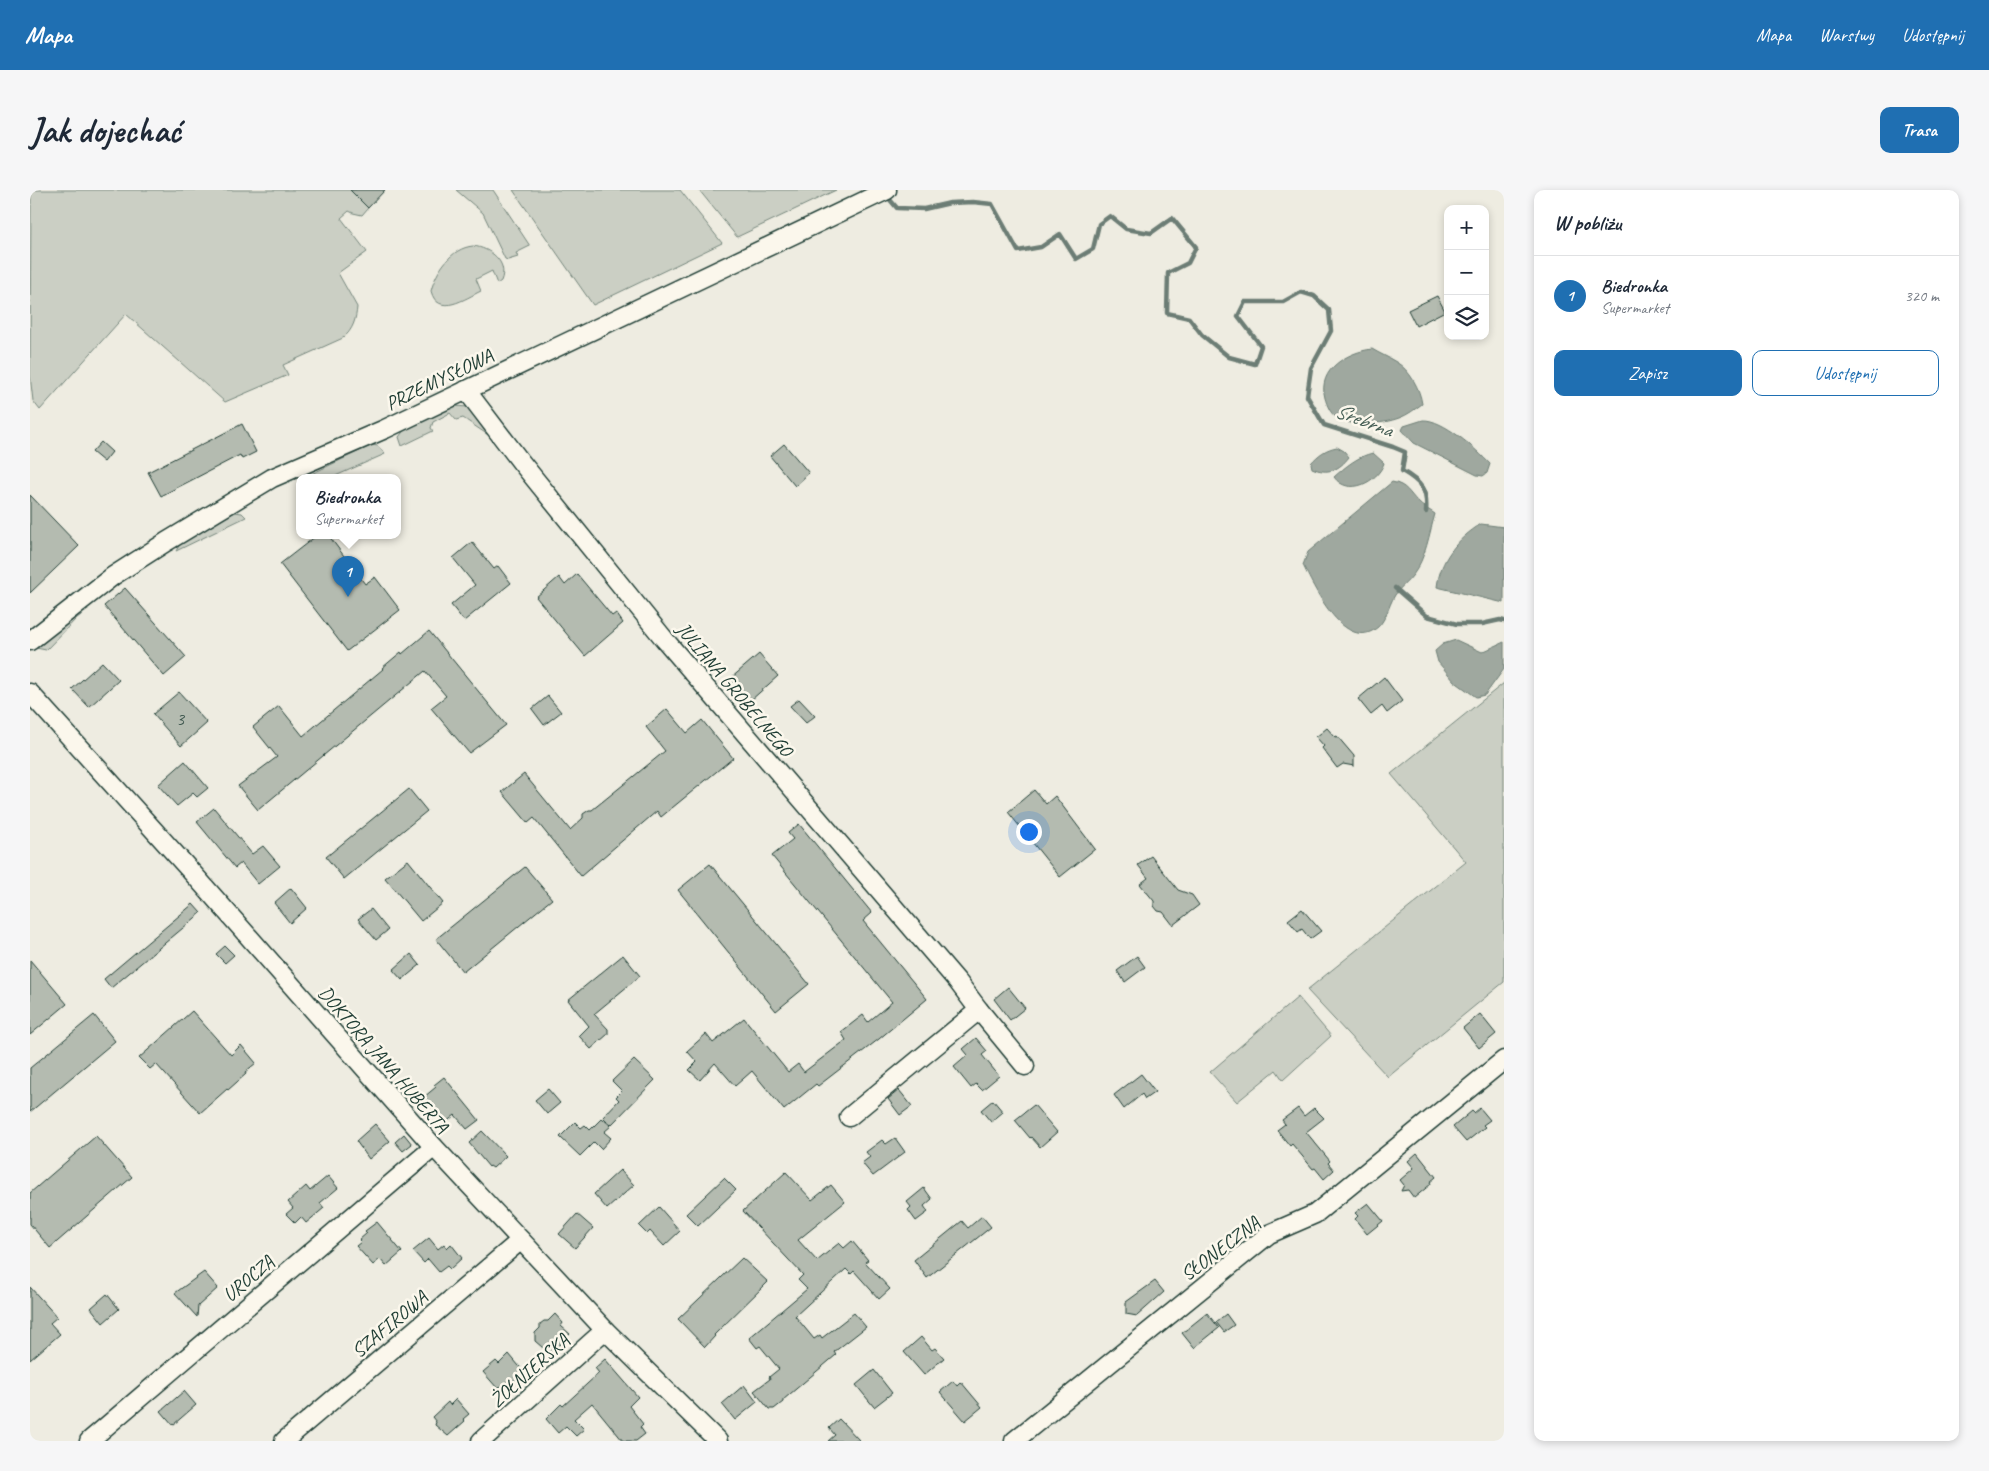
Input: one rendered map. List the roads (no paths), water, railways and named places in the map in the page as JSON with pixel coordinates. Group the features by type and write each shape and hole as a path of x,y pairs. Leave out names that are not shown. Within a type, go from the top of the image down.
{"street":[{"name":"PRZEMYSŁOWA","path":"30,641 113,576 272,478 385,429 880,194"},
{"name":"JULIANA GROBELNEGO","path":"466,390 664,640 952,975 978,1010 1025,1066"},
{"name":"DOKTORA JANA HUBERTA","path":"30,693 197,878 434,1147 605,1330 718,1441"},
{"path":"849,1117 978,1010"},
{"name":"SŁONECZNA","path":"1014,1441 1269,1234 1315,1214 1504,1060"},
{"name":"UROCZA","path":"89,1441 434,1147"},
{"name":"SZAFIROWA","path":"284,1441 520,1240"},
{"name":"ŻOŁNIERSKA","path":"481,1441 605,1330"}],"water":[{"path":"1372,349 1401,365 1406,370 1417,386 1422,404 1402,417 1392,420 1367,424 1350,423 1336,417 1329,409 1324,388 1326,379 1336,364 1344,358"},
{"path":"1423,420 1440,424 1459,436 1490,464 1487,473 1483,476 1477,475 1414,443 1402,430 1404,426"},
{"path":"1337,447 1349,457 1341,465 1328,471 1312,468 1311,463 1317,457"},
{"path":"1373,453 1384,463 1376,476 1369,481 1362,485 1347,486 1340,483 1334,477 1357,459"},
{"path":"1392,482 1404,487 1420,504 1435,514 1424,554 1411,578 1399,589 1378,627 1362,634 1351,631 1331,612 1314,587 1303,565 1308,552"},
{"path":"1481,524 1504,527 1504,603 1437,587 1442,568 1451,551 1464,536"},
{"path":"1456,640 1482,652 1504,642 1504,669 1485,695 1476,697 1454,681 1438,662 1435,651 1443,644"}],"waterway":[{"name":"Srebrna","path":"886,195 897,208 924,209 950,203 973,202 992,204 1018,251 1041,247 1060,234 1076,259 1093,249 1099,224 1110,216 1126,229 1151,233 1172,218 1196,247 1188,263 1168,273 1167,313 1189,318 1202,335 1229,357 1255,364 1261,346 1238,316 1245,302 1283,302 1301,292 1314,296 1329,310 1331,331 1311,368 1307,396 1324,425 1405,452 1402,471 1422,487 1426,498 1426,512"},
{"name":"Srebrna","path":"1395,588 1427,616 1457,624 1482,624 1500,620 1504,621"}],"place":[{"name":"Biedronka","path":"348,597"}]}
